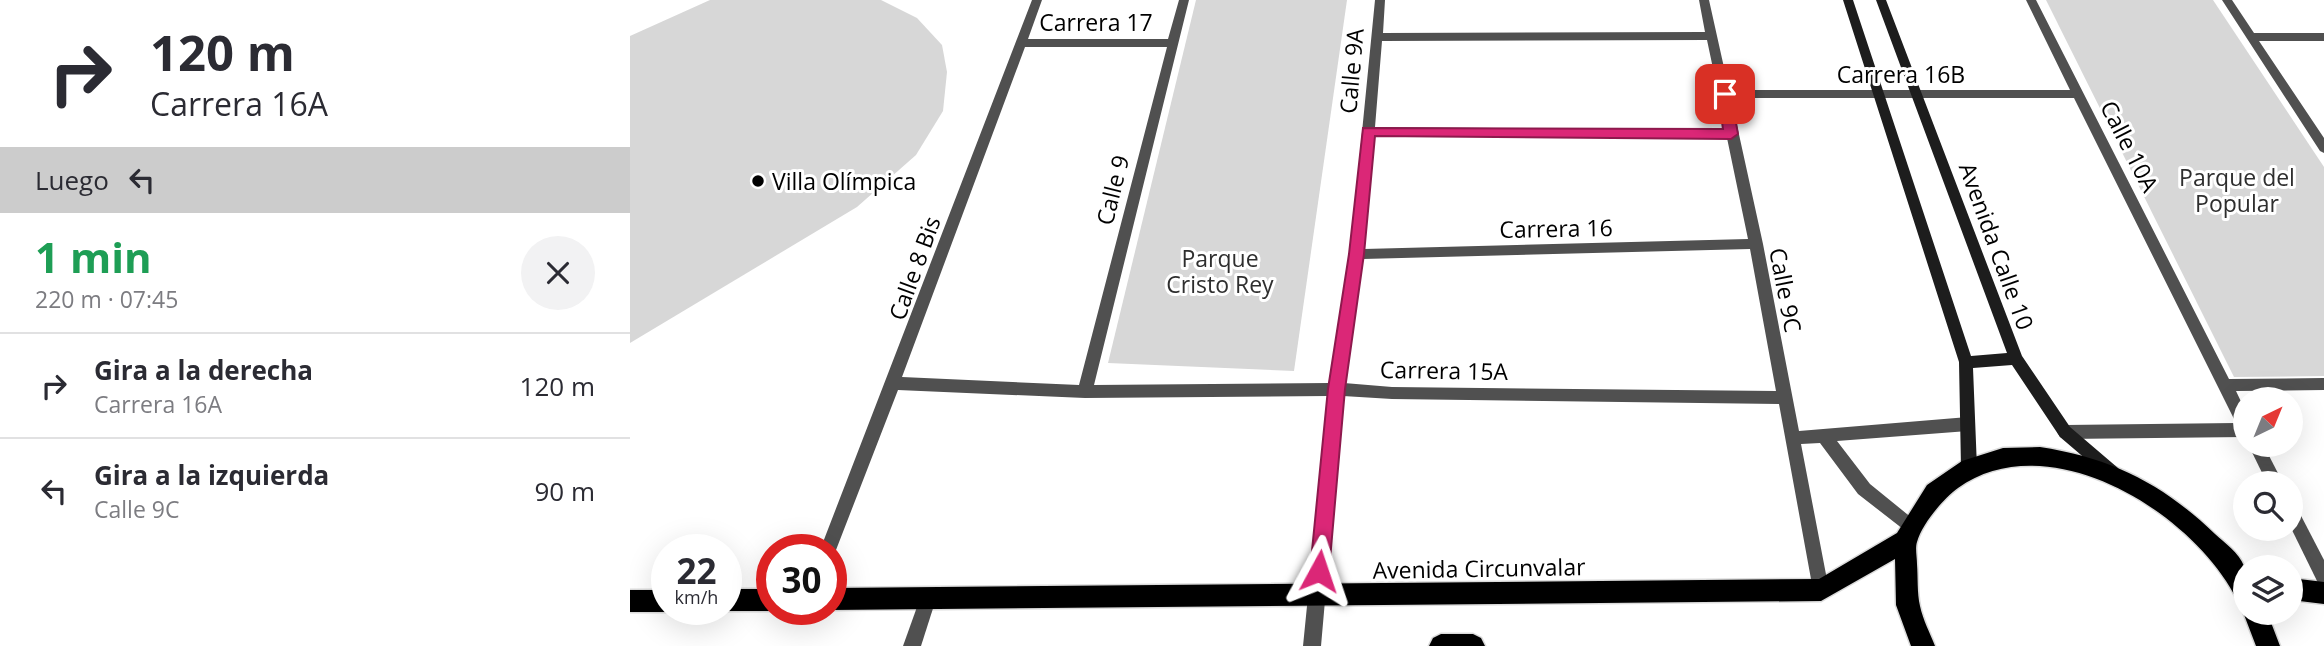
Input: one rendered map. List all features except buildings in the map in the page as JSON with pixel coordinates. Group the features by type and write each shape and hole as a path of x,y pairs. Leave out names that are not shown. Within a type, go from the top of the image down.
{"highway":[{"path":"1923,646 1908,605 1909,535 1935,492 1969,468 2003,458 2040,457 2080,463 2120,478 2155,498 2233,563"},
{"name":"Avenida Circunvalar","path":"847,599 1317,597 1821,590 1909,535"},
{"path":"2303,592 2324,593"},
{"path":"630,601 651,601"},
{"path":"2260,625 2268,646"},
{"path":"1441,646 1473,646"}],"main road":[{"path":"1848,0 1966,362 1969,468"},
{"name":"Avenida Calle 10","path":"1881,0 2017,359 2065,432 2120,478"},
{"path":"1966,362 2017,359"}],"street":[{"name":"Calle 8 Bis","path":"834,534 1037,0"},
{"name":"Calle 9","path":"1085,392 1184,0"},
{"name":"Calle 9A","path":"1312,646 1336,389 1357,254 1380,0"},
{"name":"Calle 9C","path":"1704,0 1756,244 1821,590"},
{"name":"Calle 10A","path":"2031,0 2233,402"},
{"path":"2227,0 2318,131 2324,148"},
{"path":"1376,37 1711,36"},
{"path":"2251,37 2324,37"},
{"name":"Carrera 17","path":"1020,43 1171,43"},
{"name":"Carrera 16B","path":"1725,94 2078,94"},
{"path":"1368,131 1731,134"},
{"name":"Carrera 16","path":"1357,254 1756,244"},
{"name":"Carrera 15A","path":"893,383 1085,392 1336,389 1405,393 1785,398"},
{"path":"2225,385 2324,384"},
{"path":"1793,438 1968,424"},
{"path":"2065,432 2233,427"},
{"path":"1823,435 1864,489 1909,535"},
{"path":"2303,536 2324,577"},
{"path":"912,646 928,598"}],"green space":[{"name":"Villa Olímpica","path":"710,0 881,0 917,18 942,45 947,72 943,111 916,155 857,207 630,343 630,36"},
{"name":"Parque Cristo Rey","path":"1196,0 1347,0 1294,371 1108,363"},
{"name":"Parque del Popular","path":"2046,0 2213,0 2324,167 2324,376 2234,377"}],"place":[{"name":"Villa Olímpica","path":"758,181"}],"route":[{"path":"1319,571 1336,389 1357,254 1368,131 1731,134 1725,94"}]}
